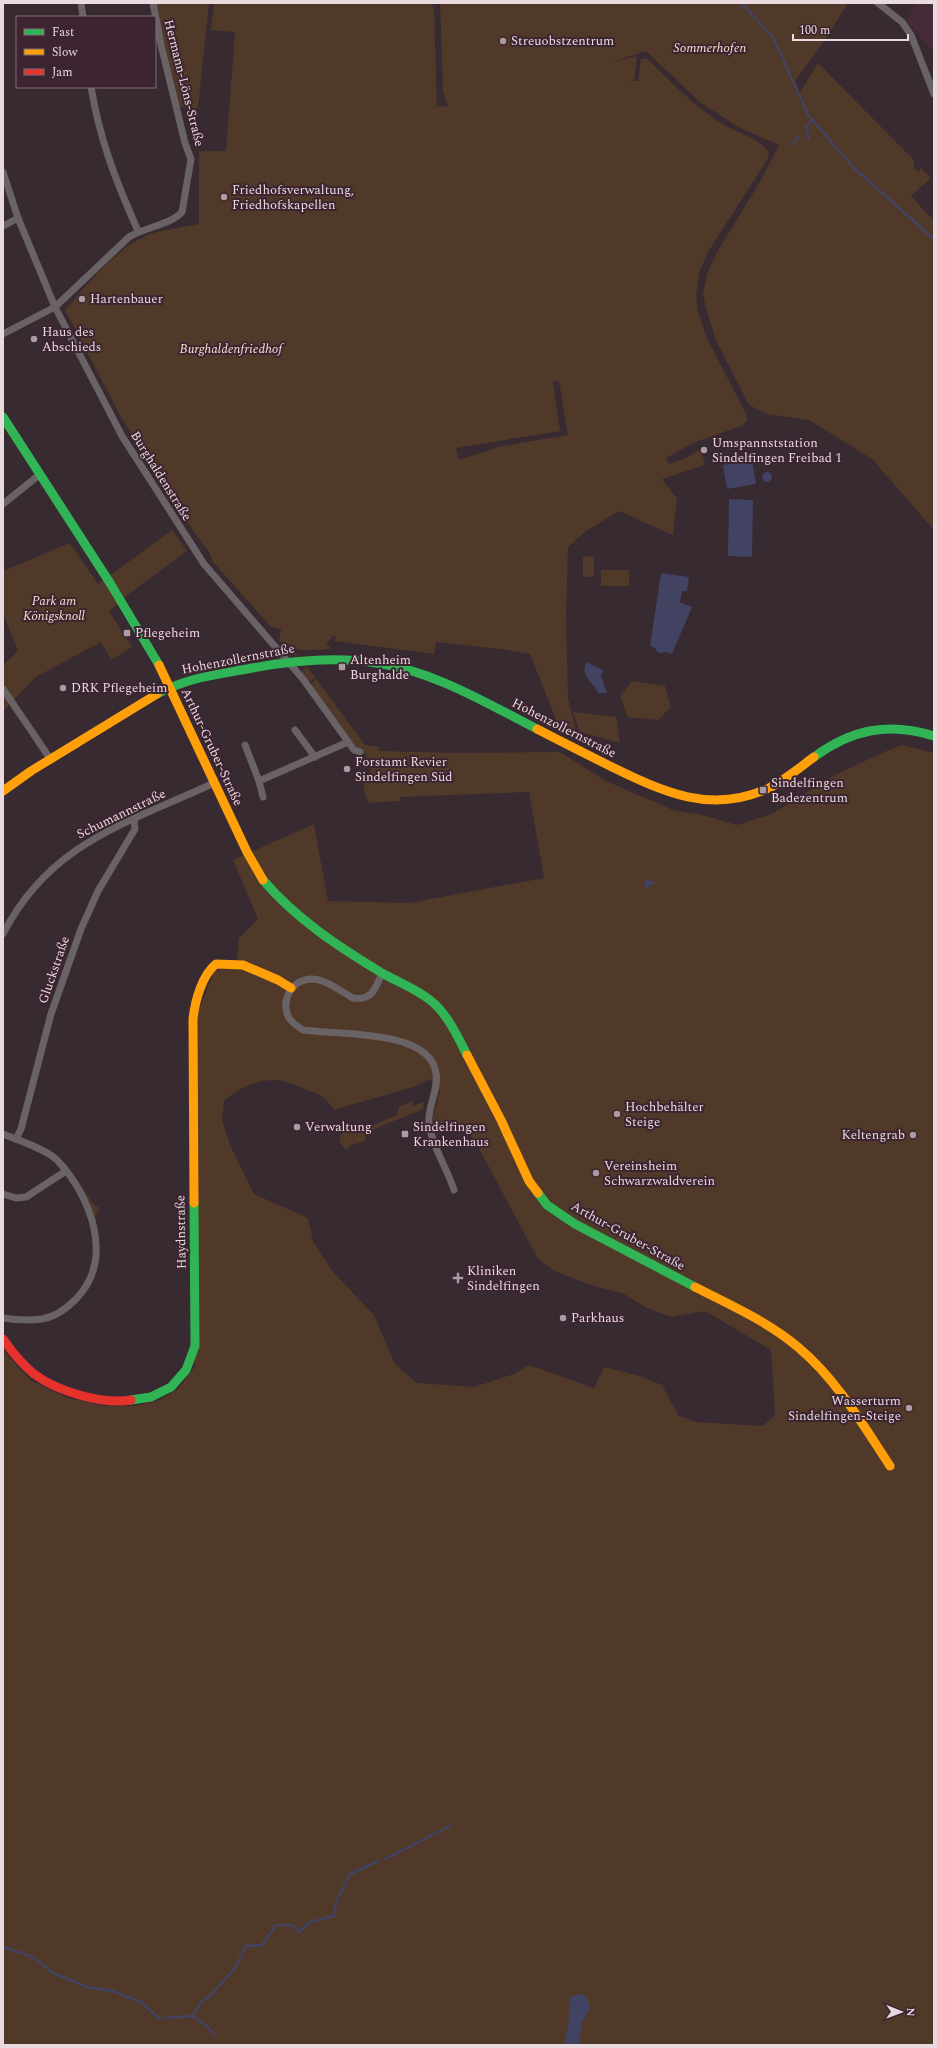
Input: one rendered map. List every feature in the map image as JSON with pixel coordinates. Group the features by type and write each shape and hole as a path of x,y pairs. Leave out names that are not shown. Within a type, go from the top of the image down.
{"street":[{"path":"81,3 83,16"},
{"name":"Hermann-Löns-Straße","path":"153,3 156,16"},
{"path":"878,3 902,22 911,35 934,94"},
{"name":"Hermann-Löns-Straße","path":"3,334 54,306 68,296 104,258 138,231 172,220 182,212 191,159 185,143 156,18"},
{"path":"91,88 96,115 107,155 138,231"},
{"name":"Burghaldenstraße","path":"3,172 18,218 54,306 113,421 204,564 302,679 354,750 360,752"},
{"path":"3,226 18,218"},
{"name":"Arthur-Gruber-Straße","path":"3,417 110,583 147,644 170,688 247,852 263,880 277,896 314,930 382,973 430,1000 444,1016 494,1107 525,1174 547,1205 575,1224 743,1312 778,1332 799,1348 817,1365 844,1397 890,1466"},
{"path":"3,504 39,475"},
{"name":"Hohenzollernstraße","path":"3,790 170,688 186,681 286,662 324,658 357,660 386,665 412,672 484,703 652,786 690,799 718,800 741,797 764,790 787,777 830,746 857,733 872,729 894,728 914,730 934,736"},
{"path":"3,688 51,760"},
{"path":"295,730 315,757"},
{"path":"259,781 348,742"},
{"path":"244,746 259,781 263,797"},
{"name":"Schumannstraße","path":"3,934 25,898 58,862 84,844 134,819 214,783"},
{"name":"Gluckstraße","path":"16,1140 21,1129 40,1055 63,979 81,929 98,892 135,829 134,819"},
{"name":"Haydnstraße","path":"3,1339 12,1352 36,1374 48,1382 86,1397 104,1401 141,1398 165,1392 181,1378 192,1360 195,1346 193,1182 194,1006 210,969 216,964 243,965 278,980 291,988"},
{"path":"382,973 375,990 366,998 353,998 318,980 303,980 291,988 287,997 286,1011 291,1021 303,1030 397,1040 419,1048 428,1055 436,1072 437,1080 429,1120 430,1131 454,1190"},
{"path":"3,1134 53,1157 66,1171 80,1191 90,1212 96,1246 92,1276 84,1291 72,1304 52,1316 35,1320 3,1318"},
{"path":"3,1194 16,1198 26,1197 66,1171"}],"shaded area":[{"path":"916,3 934,3 934,52 906,21"}],"green space":[{"path":"156,3 209,3 198,108 179,107 158,20"},
{"path":"214,3 431,3 431,6 434,7 437,106 433,107 448,106 443,91 440,3 848,3 825,40 795,81 800,92 818,63 914,160 914,168 918,172 921,168 931,178 911,196 934,221 934,530 872,459 809,420 767,414 749,405 716,340 703,293 707,274 716,254 761,180 779,145 740,128 701,103 646,51 609,63 637,56 634,80 627,81 638,81 641,59 647,59 686,96 707,113 730,128 757,141 769,152 767,160 708,252 700,271 696,294 698,312 706,336 746,414 747,421 741,426 693,443 666,458 669,464 686,458 701,449 705,465 662,479 677,499 673,535 619,511 586,531 568,547 566,615 568,698 577,736 559,727 530,654 501,649 436,642 434,654 335,641 336,636 333,636 326,643 330,647 329,649 303,650 285,645 279,641 281,629 271,627 213,562 209,552 192,529 121,417 65,310 116,255 140,238 153,233 199,224 199,151 226,151 235,32 211,30","holes":["559,381 568,435 502,446 462,459 458,458 456,448 560,431 553,382"]},
{"name":"Park am Königsknoll","path":"172,530 187,551 130,593 109,611 132,647 111,660 101,642 36,677 3,711 3,665 18,651 3,613 3,571 70,543 98,584"},
{"path":"583,556 594,557 594,577 583,577"},
{"path":"601,570 629,570 629,586 601,586"},
{"path":"278,644 284,649 300,655 287,655"},
{"path":"306,666 315,677 310,682 302,672"},
{"path":"316,679 365,745 379,747 379,751 462,753 560,752 606,781 673,810 702,815 737,825 772,814 835,775 902,745 934,753 934,2045 3,2045 3,1350 30,1380 68,1398 105,1406 135,1406 159,1400 178,1389 196,1365 194,1364 197,1014 214,972 237,962 239,938 258,919 233,860 314,824 328,901 409,903 544,878 529,792 400,797 400,801 369,803 365,795 363,778 370,778 371,762 364,761 367,756 353,743 311,685","holes":["430,1079 440,1091 433,1116 433,1128 459,1124 474,1139 538,1259 554,1271 594,1286 622,1293 647,1308 672,1317 705,1311 771,1350 775,1415 763,1426 696,1422 679,1416 662,1385 640,1376 604,1367 594,1388 529,1365 514,1374 474,1387 417,1383 395,1364 374,1315 333,1272 313,1241 308,1218 254,1194 230,1145 222,1120 224,1101 244,1087 268,1080 284,1081 322,1096 334,1110 413,1087"]},
{"path":"632,681 665,686 671,707 658,720 628,717 620,696"},
{"path":"573,712 616,717 620,743 580,732"},
{"path":"413,1101 412,1106 424,1102 423,1109 367,1132 364,1142 350,1145 347,1150 341,1144 341,1134 348,1128 351,1134 397,1115 399,1107"},
{"path":"77,1181 95,1206 100,1208 95,1217 89,1201"}],"water":[{"path":"752,460 756,484 727,489 723,465"},
{"path":"765,472 769,472 772,477 769,482 765,482 762,479 762,475"},
{"path":"729,499 753,500 752,557 728,556"},
{"path":"661,573 689,577 687,591 682,591 680,602 692,607 672,654 666,652 658,653 655,648 650,646"},
{"path":"586,662 603,670 601,676 607,693 598,693 586,676"},
{"path":"647,879 656,883 650,885 648,889 643,885"},
{"path":"580,1994 587,1997 590,2009 582,2022 579,2045 564,2045 568,2027 570,1997"}],"waterway":[{"path":"741,3 773,37 808,115 854,168 934,239"},
{"path":"809,139 806,127 812,120"},
{"path":"793,145 797,137 799,138"},
{"path":"385,1859 450,1826"},
{"path":"165,2018 193,2016 201,2002 210,1996 235,1968 246,1946 262,1945 276,1925 292,1925 299,1932 310,1922 334,1916 336,1902 350,1874 378,1861"},
{"path":"3,1947 33,1957 53,1973 87,1987 112,1991 141,2002 160,2019"},
{"path":"193,2016 209,2028 215,2036"}],"traffic: fast":[{"path":"3,417 110,583 159,665"},
{"path":"157,694 179,684 201,678 263,666 311,660 360,661 397,667 439,681 459,689 537,729"},
{"path":"814,757 828,747 842,740 857,734 871,731 902,729 934,736"},
{"path":"263,880 289,907 334,942 382,973 419,992 436,1005 447,1018 467,1055"},
{"path":"538,1193 547,1205 575,1224 695,1287"},
{"path":"131,1400 151,1397 171,1387 186,1370 195,1346 194,1203"}],"traffic: slow":[{"path":"159,665 247,852 263,880"},
{"path":"3,791 31,771 157,694"},
{"path":"537,729 630,776 668,792 707,800 727,800 748,796 769,788 786,778 814,757"},
{"path":"194,1203 193,1019 195,1004 203,981 216,964 243,965 278,980 291,988"},
{"path":"467,1055 501,1120 529,1181 538,1193"},
{"path":"695,1287 749,1314 775,1330 799,1348 825,1374 849,1404 890,1466"}],"traffic: jam":[{"path":"3,1339 17,1358 34,1374 55,1386 67,1391 94,1398 119,1401 131,1400"}],"place":[{"name":"Streuobstzentrum","path":"503,41"},
{"name":"Friedhofsverwaltung, Friedhofskapellen","path":"224,197"},
{"name":"Hartenbauer","path":"82,299"},
{"name":"Haus des Abschieds","path":"34,339"},
{"name":"Umspannststation Sindelfingen Freibad 1","path":"704,450"},
{"name":"Pflegeheim","path":"127,633"},
{"name":"Altenheim Burghalde","path":"342,667"},
{"name":"DRK Pflegeheim","path":"63,688"},
{"name":"Forstamt Revier Sindelfingen Süd","path":"347,769"},
{"name":"Sindelfingen Badezentrum","path":"763,790"},
{"name":"Hochbehälter Steige","path":"617,1114"},
{"name":"Verwaltung","path":"297,1127"},
{"name":"Sindelfingen Krankenhaus","path":"405,1134"},
{"name":"Keltengrab","path":"913,1135"},
{"name":"Vereinsheim Schwarzwaldverein","path":"596,1173"},
{"name":"Kliniken Sindelfingen","path":"458,1278"},
{"name":"Parkhaus","path":"563,1318"},
{"name":"Wasserturm Sindelfingen-Steige","path":"909,1408"}],"park label":[{"name":"Sommerhofen","path":"710,48"},
{"name":"Burghaldenfriedhof","path":"231,349"}]}
